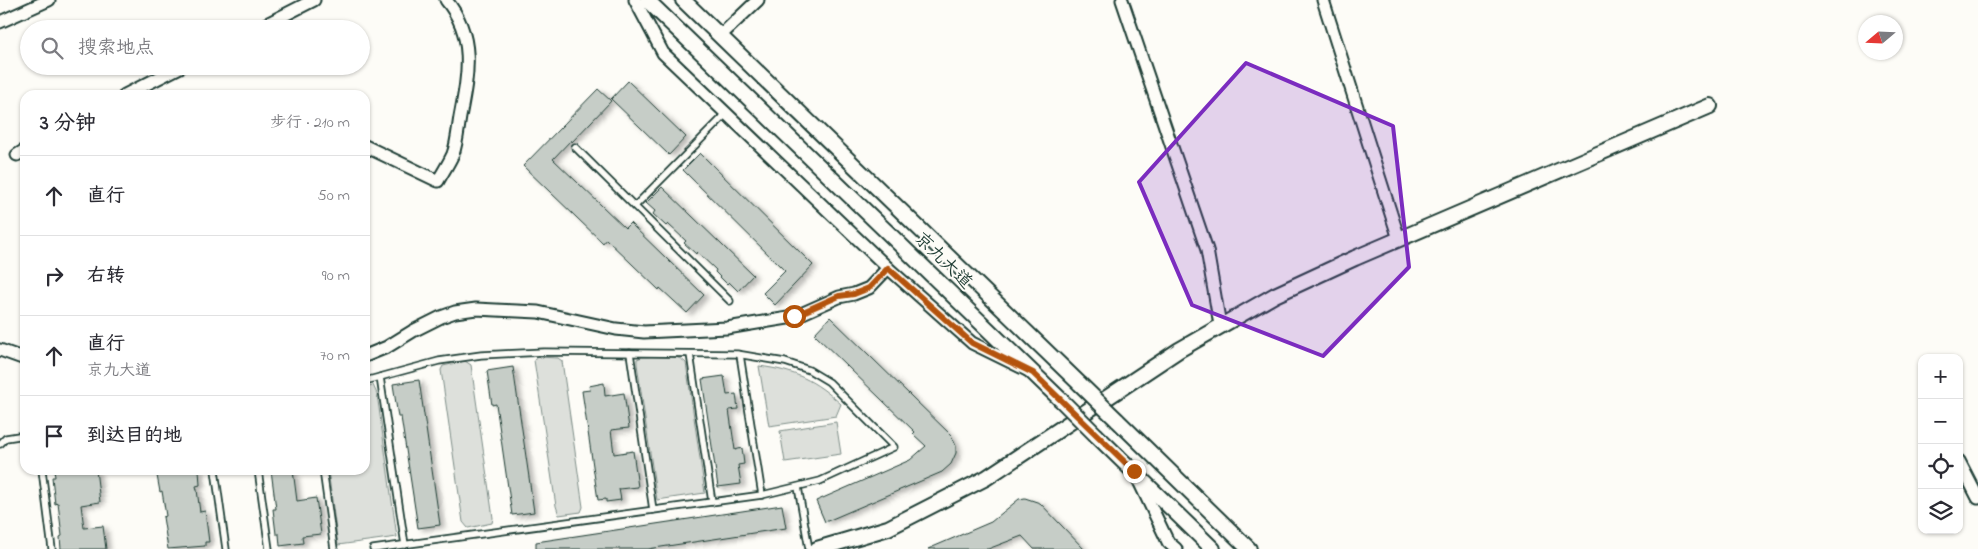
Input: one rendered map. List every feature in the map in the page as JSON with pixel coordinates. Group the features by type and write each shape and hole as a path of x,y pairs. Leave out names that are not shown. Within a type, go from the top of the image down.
{"street":[{"path":"0,22 49,0"},
{"path":"275,20 314,0"},
{"path":"370,148 438,181 453,154 468,66 466,41 454,10 446,0"},
{"path":"635,0 663,53 888,268 972,343 1033,373"},
{"name":"京九大道","path":"647,0 1213,549"},
{"path":"720,36 758,0"},
{"path":"1122,0 1207,250 1220,326"},
{"path":"1323,0 1399,239"},
{"name":"京九大道","path":"686,2 1249,549"},
{"path":"135,90 164,75"},
{"path":"818,549 837,547 888,528 986,478 1148,370 1275,295 1399,239 1710,106"},
{"path":"370,354 387,347 441,317 476,308 538,312 633,332 727,328 803,313 839,296 854,294 869,288 888,268"},
{"path":"0,350 20,357"},
{"path":"1963,469 1978,498"},
{"path":"1134,471 1168,542 1176,549"}],"lane":[{"path":"635,206 726,114"},
{"path":"575,147 730,301"},
{"path":"370,380 439,361 481,355 544,352 740,355 785,362 809,370 829,382 894,447 820,482 762,495 373,549"},
{"path":"630,353 653,510"},
{"path":"690,354 712,502"},
{"path":"740,355 762,495"},
{"path":"380,377 405,545"},
{"path":"0,444 6,438 20,436"},
{"path":"43,475 52,549"},
{"path":"216,475 226,549"},
{"path":"259,475 269,549"},
{"path":"324,475 334,549"},
{"path":"798,487 810,549"}],"highlighted area":[{"path":"1246,63 1393,126 1409,267 1323,356 1192,305 1139,182"}],"shaded area":[{"path":"671,356 677,357 686,363 705,493 657,500 637,364 637,359 642,357"},
{"path":"538,357 558,358 562,361 583,507 581,512 559,515 556,506 534,360"},
{"path":"465,361 471,365 493,518 492,523 468,528 463,522 441,370 443,366"},
{"path":"759,366 794,374 813,383 841,404 836,416 769,426"},
{"path":"373,385 377,394 397,537 338,545 329,475 370,475 370,386"},
{"path":"836,422 841,454 785,462 780,431"}],"building":[{"path":"628,81 686,137 669,155 611,99"},
{"path":"598,89 611,101 553,159 625,228 630,223 704,295 687,313 660,288 659,290 606,239 603,243 523,166"},
{"path":"700,153 813,265 775,305 763,293 785,271 683,170"},
{"path":"662,187 753,275 738,291 729,282 727,284 715,272 716,270 697,252 696,254 684,243 686,241 668,224 666,226 653,214 655,211 646,203"},
{"path":"830,317 951,435 956,446 956,453 951,464 942,472 825,522 816,501 910,460 926,446 913,434 915,432 814,334"},
{"path":"513,367 534,512 512,515 496,404 492,405 487,371"},
{"path":"724,376 727,395 736,394 738,409 729,410 735,450 742,448 744,464 738,465 741,484 718,487 702,379"},
{"path":"419,380 440,525 418,528 401,417 398,417 393,384"},
{"path":"604,383 605,396 624,393 629,428 611,430 614,454 633,451 638,487 619,489 621,500 606,502 606,499 598,500 582,391 590,390 589,386"},
{"path":"55,475 97,475 100,502 81,505 84,528 103,526 106,549 61,549 60,537 62,536 58,503 55,504 52,477 55,477"},
{"path":"157,475 199,475 200,485 196,486 200,512 205,511 209,542 205,542 205,546 168,549 163,517 166,516 162,491 160,492"},
{"path":"272,475 294,475 297,501 316,498 321,534 302,536 303,543 280,546 279,534 276,534 273,509 276,509"},
{"path":"1025,498 1040,503 1084,549 1034,549 1022,536 988,549 928,549 991,522 1019,499"},
{"path":"782,505 786,528 648,549 536,549 536,542"}],"route":[{"path":"794,316 839,296 854,294 869,288 888,268 972,343 1033,373 1134,471"}]}
